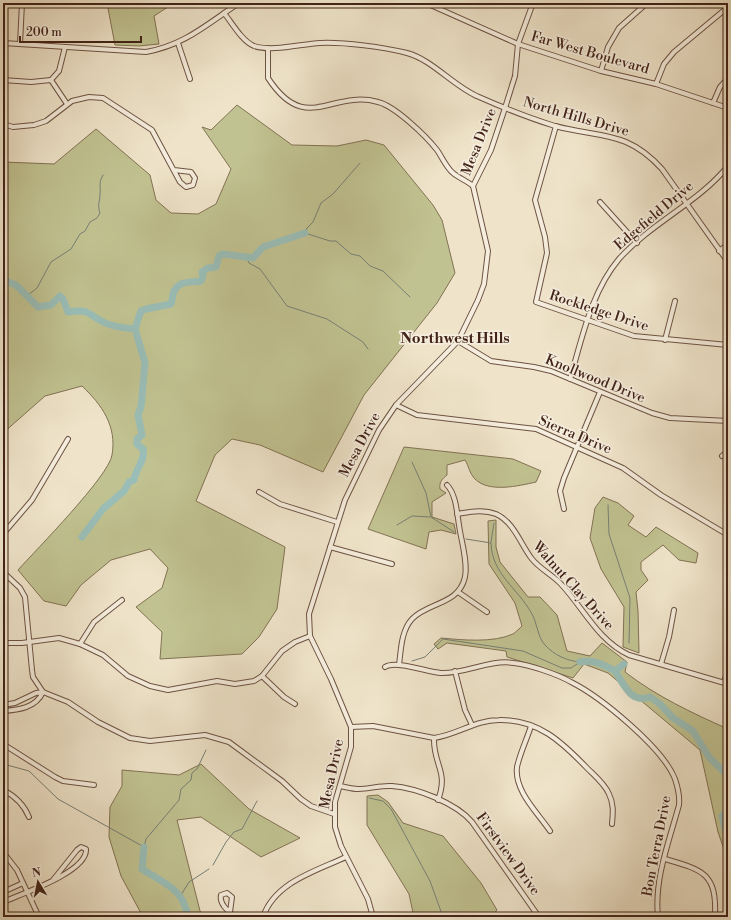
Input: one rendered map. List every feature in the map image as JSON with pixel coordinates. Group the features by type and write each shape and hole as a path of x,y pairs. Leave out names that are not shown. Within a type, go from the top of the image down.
{"street":[{"path":"20,44 22,3"},
{"path":"3,43 136,52 156,50 188,38 239,3"},
{"name":"Far West Boulevard","path":"426,3 432,4 518,44 601,71 656,84 728,108"},
{"name":"Mesa Drive","path":"373,917 366,894 346,857 337,836 334,814 335,802 351,748 351,727 333,684 310,636 309,614 345,500 387,416 458,341 478,300 487,267 486,238 473,186 491,150 505,108 515,76 518,44 533,3"},
{"path":"601,71 608,47 619,28 647,3"},
{"path":"656,84 664,64 674,52 728,7"},
{"name":"North Hills Drive","path":"224,13 248,42 255,46 268,48 320,43 337,43 406,53 422,60 465,92 556,126 606,135 625,141 650,156 662,169 728,262"},
{"path":"178,43 190,79"},
{"path":"3,80 31,82 51,80 60,71 65,47"},
{"path":"268,48 268,78 295,105 312,109 352,100 378,102 388,106 431,144 452,172 473,186"},
{"path":"713,103 720,87 728,78"},
{"path":"51,80 67,104"},
{"path":"3,124 13,127 40,123 72,101 89,97 108,100 152,130 174,170 183,185 186,187 193,185 195,178 191,172 174,170"},
{"name":"Rockledge Drive","path":"556,126 535,200 545,237 547,253 536,302 634,336 728,345"},
{"name":"Edgefield Drive","path":"570,379 588,321 605,278 620,258 686,203 717,180 728,166"},
{"path":"600,202 637,243"},
{"path":"719,251 728,244"},
{"path":"665,340 675,302"},
{"name":"Knollwood Drive","path":"458,341 492,361 534,367 570,379 652,413 670,418 728,421"},
{"path":"564,509 560,491 576,448 600,392"},
{"name":"Sierra Drive","path":"396,405 417,415 526,427 536,430 623,468 661,495 728,535"},
{"path":"3,534 32,500 68,439"},
{"path":"722,456 728,451"},
{"path":"399,665 403,635 412,619 448,600 458,592 465,575 457,514 452,489 447,485"},
{"path":"259,492 280,504 337,522"},
{"name":"Walnut Clay Drive","path":"457,514 486,511 503,518 511,526 533,561 560,583 611,645 629,655 726,683"},
{"path":"330,547 392,564"},
{"path":"3,572 20,588 26,597 33,677 43,692"},
{"path":"458,592 487,612"},
{"path":"80,644 94,622 122,600"},
{"path":"662,664 674,610"},
{"path":"3,643 30,642 59,638 80,644 103,655 128,676 160,689 168,690 217,681 244,684 262,676 282,651 295,642 310,636"},
{"name":"Bon Terra Drive","path":"385,667 388,665 399,665 442,673 502,662 524,665 572,682 624,719 669,767 678,787 680,796 665,859 658,880 656,896 658,917"},
{"path":"726,683 728,670"},
{"path":"455,671 465,710 472,725"},
{"path":"262,676 284,697 296,704"},
{"path":"3,711 24,709 40,699 43,692"},
{"path":"3,705 15,703 36,693 43,692 68,702 98,722 134,739 150,741 205,735 220,738 240,749 311,806 334,814"},
{"path":"351,727 373,726 434,738 444,737 472,725 490,720 505,720 531,726 560,740 604,785 612,801 612,824"},
{"path":"531,726 517,767 518,781 523,794 550,831"},
{"path":"434,738 436,757 443,780 443,787 438,800"},
{"path":"3,744 55,777 71,783 94,785"},
{"name":"Firstview Drive","path":"340,786 357,789 392,786 406,788 459,809 472,822 539,917"},
{"path":"3,790 11,794 26,809 29,817"},
{"path":"3,902 53,880 83,861 87,853 86,849 80,847 76,850 53,880"},
{"path":"3,852 17,870 39,917"},
{"path":"263,917 271,902 292,882 346,857"},
{"path":"665,859 692,867 710,881 716,900 715,917"},
{"path":"3,892 23,883"},
{"path":"230,912 235,917"}],"green space":[{"path":"107,3 174,3 154,16 159,44 139,46 115,45"},
{"path":"237,105 292,145 337,146 366,140 384,145 433,205 442,220 455,273 437,303 364,395 323,472 260,445 232,439 215,455 196,501 285,547 277,609 259,637 242,654 160,659 162,632 136,607 162,588 168,568 150,549 111,560 81,585 66,606 44,601 18,570 71,513 99,479 108,465 112,455 113,444 110,425 102,409 82,386 45,396 3,433 3,162 54,164 96,129 150,175 156,200 171,213 198,214 216,204 231,169 202,127 211,130"},
{"path":"404,447 513,459 541,471 536,482 496,487 488,486 475,479 471,474 465,460 447,465 447,475 440,484 440,489 446,493 432,502 432,517 454,524 456,534 441,530 429,532 426,549 368,529"},
{"path":"603,497 618,503 634,516 628,525 646,537 656,527 698,553 696,563 679,560 663,545 641,562 641,570 648,580 636,592 639,653 623,647 624,607 601,569 590,538 595,508"},
{"path":"496,520 496,547 500,562 528,597 540,597 557,615 567,651 590,656 602,643 627,662 625,672 637,681 675,704 728,729 728,861 718,832 700,750 608,673 584,664 573,678 507,657 506,651 447,643 438,649 434,644 441,638 478,640 496,639 513,634 522,626 515,603 489,564 488,521"},
{"path":"201,764 249,809 300,838 261,857 201,817 177,820 200,911 204,917 143,917 121,876 109,837 110,807 122,786 122,770 179,775"},
{"path":"378,795 388,802 403,823 443,836 481,883 497,910 491,917 414,917 409,894 367,825 367,796"}],"waterway":[{"path":"360,163 333,194 321,203 313,222 307,228 305,233 330,241 336,241 351,254 360,256 370,266 383,271 410,297"},
{"path":"27,296 37,288 51,262 71,249 80,234 85,231 90,222 97,218 100,213 100,183 103,175"},
{"path":"3,280 16,285 38,307 51,305 60,296 63,299 68,312 84,311 110,325 135,329 141,311 171,304 176,287 186,283 201,281 203,276 202,272 208,268 216,267 219,256 223,254 253,258 263,247 305,233"},
{"path":"246,257 249,263 260,269 287,306 327,319 363,342 368,349"},
{"path":"82,537 103,509 124,491 129,482 134,480 136,472 142,461 144,453 143,449 137,444 137,439 142,435 138,415 141,407 145,363 135,329"},
{"path":"412,462 426,493 431,517 454,532"},
{"path":"608,505 609,534 630,598 629,643"},
{"path":"397,525 412,516 430,517"},
{"path":"491,542 494,523"},
{"path":"466,539 491,543 492,554 496,564 501,573 520,596 532,614 543,642 552,652 561,657 580,662"},
{"path":"412,661 425,657 443,639 523,651 562,668 571,668 580,662"},
{"path":"580,662 594,662 615,671"},
{"path":"624,664 615,671 625,688 633,696 638,698 643,699 650,697 660,704 673,718 693,731 709,757 728,776"},
{"path":"3,760 7,765 29,771 58,799 144,847 146,839 179,800 181,789 191,780 192,773 197,769 206,750"},
{"path":"369,798 383,801 391,809 430,881 443,917"},
{"path":"213,865 226,842 234,832 242,829 257,801"},
{"path":"728,809 722,816 728,841"},
{"path":"144,847 142,869 165,883 177,893 186,907 188,917"},
{"path":"181,895 189,882 209,869"}],"district":[{"name":"Northwest Hills","path":"455,338"}]}
